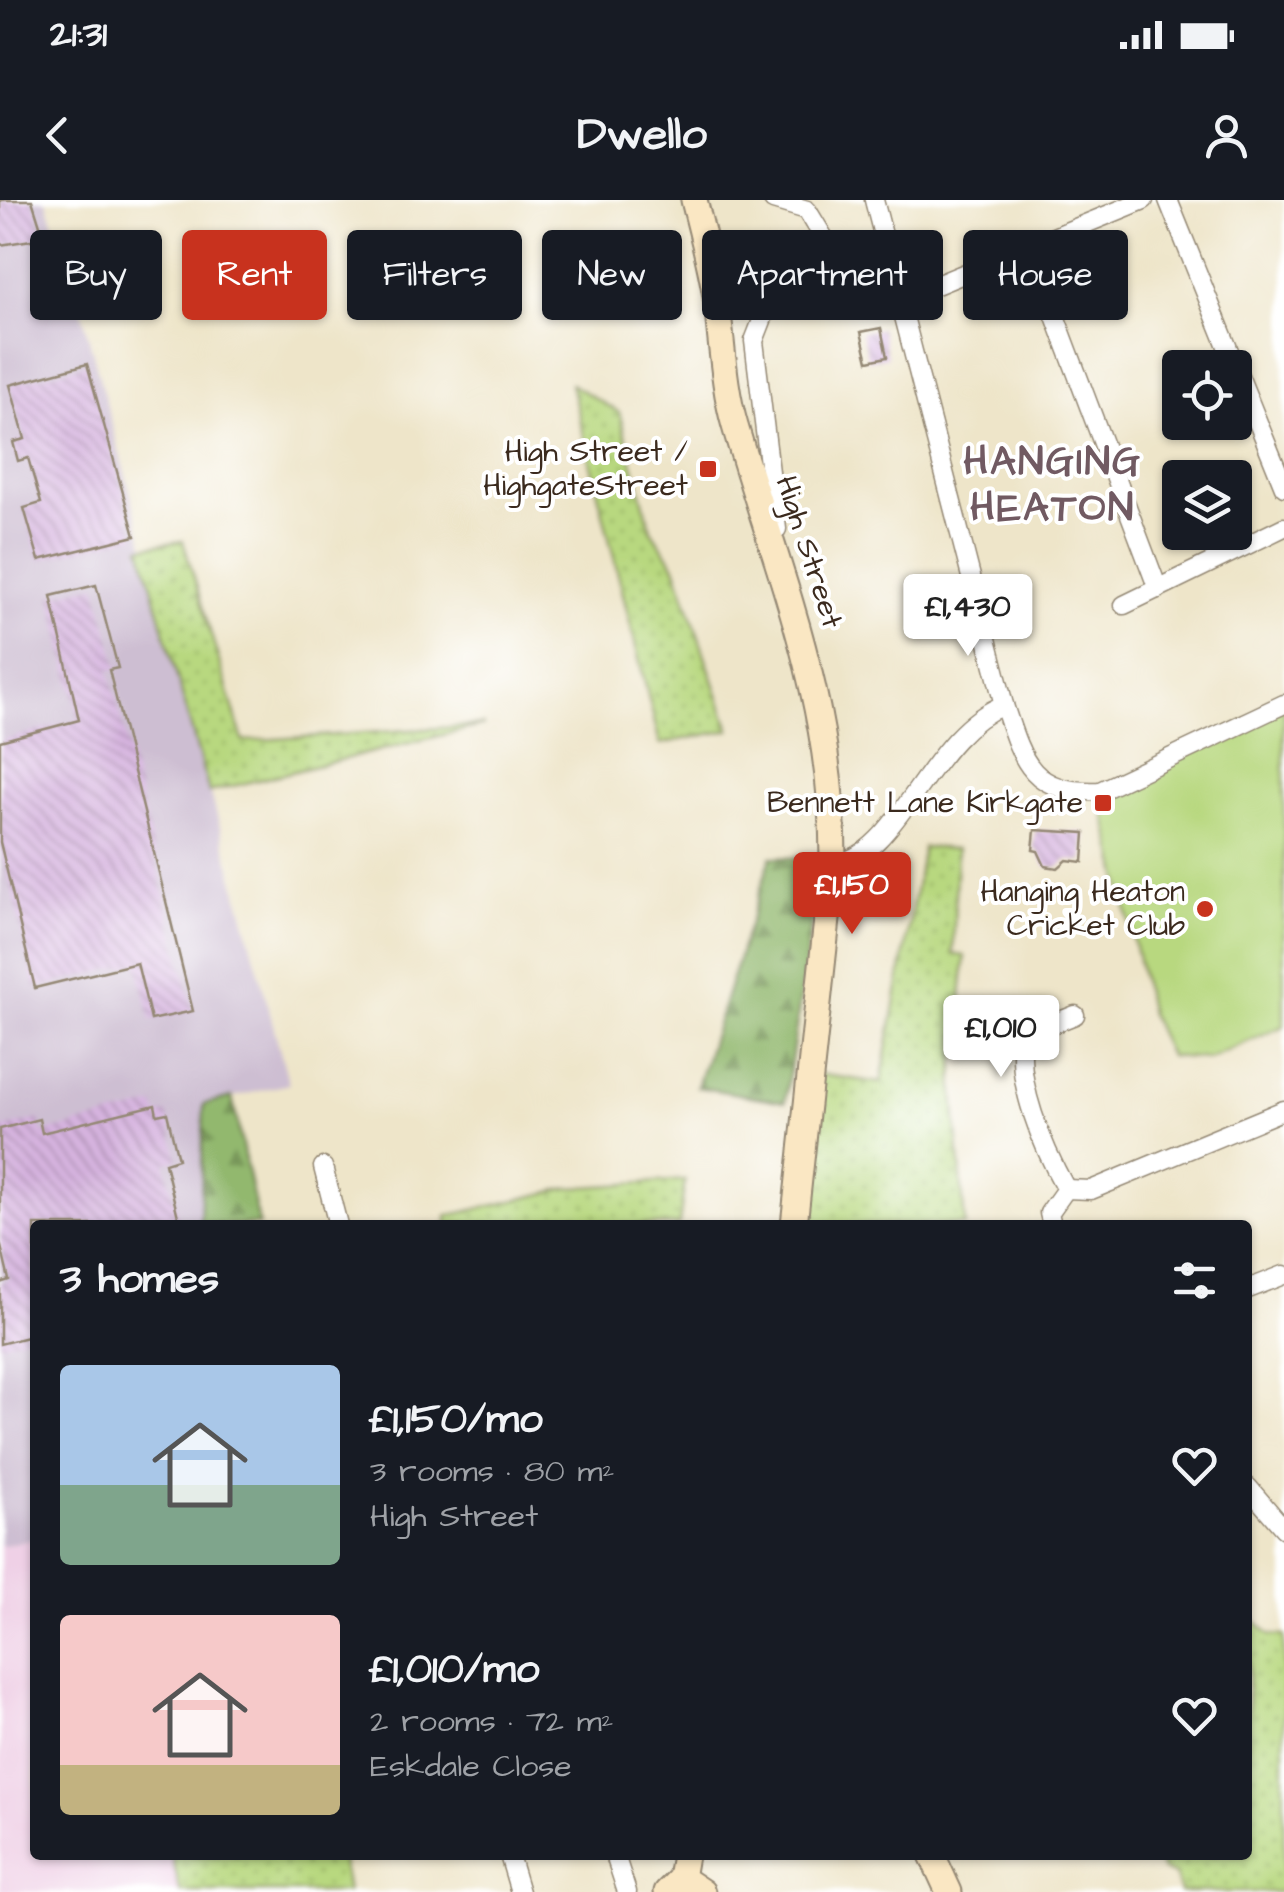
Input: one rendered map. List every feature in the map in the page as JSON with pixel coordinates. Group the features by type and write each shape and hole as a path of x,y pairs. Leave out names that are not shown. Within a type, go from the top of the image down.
{"street":[{"name":"High Street","path":"694,200 715,292 733,421 757,508 788,589 819,711 834,819 834,864 795,1220"},
{"path":"773,200 807,210 819,230"},
{"path":"874,200 883,230"},
{"path":"1069,230 1144,200"},
{"path":"1168,200 1284,487"},
{"path":"762,320 754,341 771,494 788,589"},
{"path":"907,320 1004,705 1017,745 1039,782 1068,792 1100,790 1284,704"},
{"path":"1057,320 1158,588"},
{"path":"1124,605 1284,527"},
{"path":"834,864 854,862 876,844 954,737 978,715 1004,705"},
{"path":"1066,1189 1037,1126 1019,1054 1025,1035 1074,1014"},
{"path":"1066,1189 1091,1190 1284,1110"},
{"path":"323,1167 337,1220"},
{"path":"1051,1220 1049,1213 1066,1189"},
{"path":"1252,1287 1284,1274"},
{"path":"1252,1492 1284,1529"},
{"path":"510,1860 520,1892"},
{"path":"617,1860 628,1892"},
{"path":"934,1860 949,1892"}],"shaded area":[{"path":"0,200 46,200 56,230 30,230 30,320 84,320 289,1084 204,1104 200,1220 30,1220 30,1540 0,1546"},
{"path":"30,1540 30,1860 173,1860 180,1892 0,1892 0,1546"}],"green space":[{"path":"571,384 619,412 651,530 675,566 730,730 660,744"},
{"path":"183,541 243,741 484,725 209,792 141,547"},
{"name":"Hanging Heaton Cricket Club","path":"1284,704 1284,1026 1208,1059 1169,1056 1150,1014 1100,791"},
{"path":"923,847 957,849 953,954 965,956 953,1081 965,1220 805,1220 817,1074 881,1083"},
{"path":"771,857 821,859 785,1102 697,1087"},
{"path":"232,1097 258,1220 200,1220 204,1104"},
{"path":"685,1180 680,1220 447,1220 447,1216 568,1188"},
{"path":"1252,1617 1269,1635 1284,1636 1284,1892 1180,1892 1175,1875 1163,1870 1158,1860 1252,1860"},
{"path":"173,1860 342,1860 347,1892 180,1892"}],"building":[{"path":"0,200 32,200 41,230 30,230 30,240 0,245"},
{"path":"881,328 887,357 868,361 861,332"},
{"path":"87,364 135,536 39,560 24,508 41,503 28,458 18,461 13,442 25,439 10,385"},
{"path":"96,585 118,668 109,670 193,1011 151,1020 137,963 35,988 0,842 0,741 79,720 51,596"},
{"path":"1035,830 1085,833 1083,862 1067,860 1058,868 1045,866 1038,851 1033,850"},
{"path":"155,1105 157,1115 167,1113 178,1159 165,1163 179,1220 30,1220 30,1336 0,1344 0,1283 9,1280 0,1242 0,1129 39,1119 42,1133"}],"place":[{"name":"High Street / HighgateStreet","path":"708,469"},
{"name":"Bennett Lane Kirkgate","path":"1103,803"},
{"name":"Hanging Heaton Cricket Club","path":"1205,909"}],"district":[{"name":"HANGING HEATON","path":"1053,485"}]}
